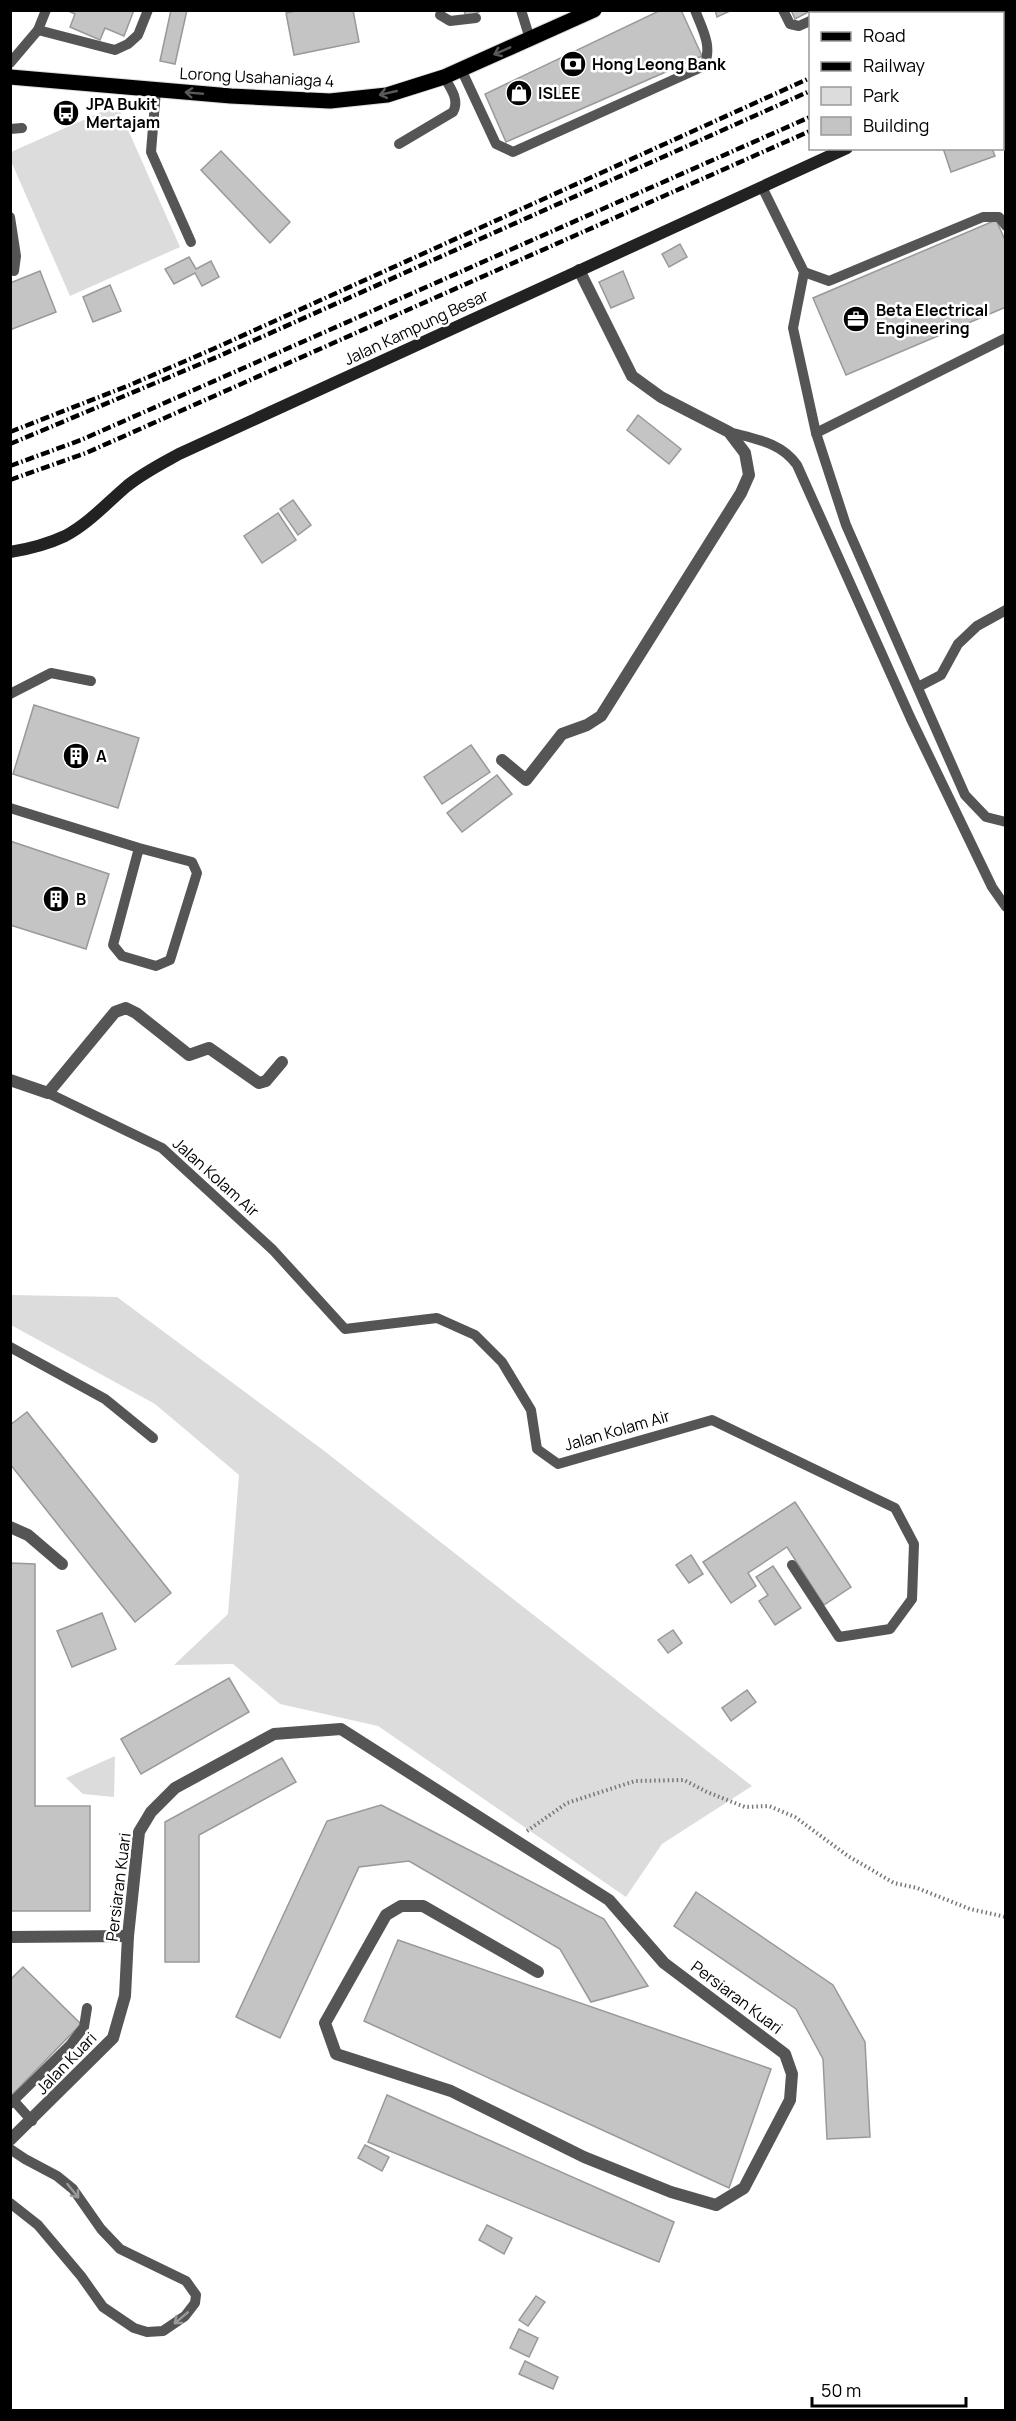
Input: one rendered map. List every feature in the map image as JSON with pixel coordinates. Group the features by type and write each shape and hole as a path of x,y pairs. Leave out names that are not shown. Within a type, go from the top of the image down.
{"main road":[{"name":"Lorong Usahaniaga 4","path":"10,77 231,96 330,101 387,95 444,77 594,10"}],"street":[{"name":"Jalan Kampung Besar","path":"10,552 65,536 81,526 128,485 154,467 179,454 843,150"},
{"path":"502,760 526,780 562,734 587,725 600,716 741,493 749,476 745,453 729,432 661,397 632,376 579,270"},
{"path":"48,1093 115,1012 126,1008 136,1013 189,1055 209,1048 259,1083 266,1081 282,1062"},
{"name":"Jalan Kolam Air","path":"10,1080 48,1093"},
{"path":"10,1527 28,1535 62,1564"},
{"name":"Persiaran Kuari","path":"125,1996 128,1936 139,1832 151,1812 175,1788 274,1734 341,1729 609,1900 664,1963 785,2054 792,2074 790,2100 744,2188 716,2205 671,2192 584,2157 451,2091 336,2054 326,2023 386,1915 401,1906 423,1906 538,1972"},
{"path":"10,1937 128,1936"},
{"name":"Jalan Kuari","path":"10,2140 32,2121 113,2038 125,1996"}],"lane":[{"path":"10,63 38,30 46,10"},
{"path":"38,30 115,50 128,44 138,35 148,10"},
{"path":"521,10 530,39"},
{"path":"461,69 496,144 513,152 704,66 709,55 708,43 695,10"},
{"path":"783,10 790,24 799,26 809,21"},
{"path":"441,15 450,21 476,18"},
{"path":"10,42 20,51"},
{"path":"399,144 456,107 456,101 444,77"},
{"path":"156,90 151,152 191,242"},
{"path":"762,187 804,272 793,328 816,432 846,525 965,795 986,818 1005,822"},
{"path":"10,217 16,256 15,271"},
{"path":"804,272 830,281 983,217 999,217 1005,226"},
{"path":"816,432 1005,338"},
{"path":"729,432 775,445 789,453 797,465 911,719 992,887 1005,908"},
{"path":"918,687 941,675 958,644 977,626 1005,610"},
{"path":"10,694 51,673 91,681"},
{"path":"10,808 138,848 192,862 197,873 170,960 156,966 122,956 113,945 138,848"},
{"name":"Jalan Kolam Air","path":"48,1093 162,1148 273,1250 345,1329 437,1318 475,1335 502,1362 531,1410 537,1449 558,1464 712,1420 895,1508 914,1544 912,1599 890,1629 839,1637 792,1564"},
{"path":"10,1347 105,1400 153,1438"},
{"path":"32,2121 12,2103 77,2036 84,2027 87,2008"},
{"path":"10,2149 57,2176 73,2189 101,2229 120,2249 186,2281 196,2295 195,2303 185,2316 163,2331 147,2332 134,2328 103,2307 81,2276 38,2225 10,2203"}],"path":[{"path":"516,1840 567,1803 635,1781 684,1780 707,1792 746,1807 770,1806 795,1817 848,1856 894,1883 917,1888 970,1909 1005,1917"}],"green space":[{"path":"117,105 180,247 70,296 11,161 11,152"},
{"path":"11,1295 117,1297 323,1450 752,1786 662,1844 626,1897 378,1726 280,1704 233,1664 174,1665 228,1614 239,1475 155,1404 11,1325"},
{"path":"115,1756 114,1797 83,1794 66,1778"}],"building":[{"path":"66,10 134,10 124,36 105,28 100,40 70,27 75,14"},
{"path":"171,10 187,10 175,64 160,61"},
{"path":"300,10 353,10 359,42 294,55 286,13"},
{"path":"464,10 483,10 466,18"},
{"path":"661,10 681,10 702,56 506,142 485,94"},
{"path":"715,10 730,10 730,11 717,17"},
{"path":"791,10 812,10 795,19"},
{"path":"59,108 74,110 73,118 58,116"},
{"path":"944,150 993,150 995,156 951,172"},
{"path":"221,151 290,222 270,243 201,170"},
{"path":"996,220 1006,242 1006,307 846,375 813,298"},
{"path":"680,244 687,257 669,267 662,254"},
{"path":"189,257 196,269 211,261 219,277 202,286 195,273 174,284 165,269"},
{"path":"40,271 56,312 10,330 10,283"},
{"path":"623,271 634,298 611,308 599,282"},
{"path":"110,285 121,311 93,322 83,297"},
{"path":"638,415 681,449 669,464 627,430"},
{"path":"293,500 311,525 298,535 280,509"},
{"path":"278,513 296,540 262,563 244,536"},
{"name":"A","path":"34,705 139,738 118,808 13,774"},
{"path":"471,745 490,772 442,804 424,777"},
{"path":"497,775 512,794 462,832 447,813"},
{"name":"B","path":"10,841 109,874 86,949 10,925"},
{"path":"27,1412 171,1593 135,1622 10,1464 10,1425"},
{"path":"795,1502 851,1587 824,1605 787,1547 748,1573 756,1586 731,1603 703,1562"},
{"path":"691,1555 703,1574 689,1583 676,1565"},
{"path":"10,1563 35,1564 35,1806 90,1806 90,1911 10,1911"},
{"path":"773,1566 801,1608 775,1625 759,1601 768,1595 756,1577"},
{"path":"102,1613 116,1649 72,1667 57,1631"},
{"path":"673,1630 682,1643 668,1653 658,1640"},
{"path":"229,1678 249,1712 141,1774 121,1739"},
{"path":"747,1690 756,1702 731,1721 722,1708"},
{"path":"282,1758 296,1782 199,1835 199,1962 165,1962 165,1822"},
{"path":"381,1805 604,1919 648,1986 591,2002 560,1949 409,1861 359,1867 280,2038 236,2017 327,1821"},
{"path":"696,1892 833,1985 865,2042 870,2137 827,2139 823,2059 796,2009 674,1926"},
{"path":"398,1940 771,2069 729,2188 364,2021"},
{"path":"23,1967 81,2024 10,2097 10,1980"},
{"path":"387,2095 674,2222 659,2262 368,2142"},
{"path":"365,2145 389,2157 382,2171 358,2158"},
{"path":"487,2225 512,2238 504,2254 479,2240"},
{"path":"536,2296 545,2302 528,2326 519,2320"},
{"path":"519,2329 538,2338 529,2357 510,2348"},
{"path":"525,2361 558,2377 553,2389 519,2374"}],"railway":[{"path":"958,12 962,10"},
{"path":"990,12 993,10"},
{"path":"10,432 130,385 213,349 809,78"},
{"path":"10,444 217,357 809,91"},
{"path":"10,466 81,440 809,117"},
{"path":"10,480 86,453 809,131"}],"place":[{"name":"Hong Leong Bank","path":"573,64"},
{"name":"ISLEE","path":"519,93"},
{"name":"JPA Bukit Mertajam","path":"66,113"},
{"name":"Beta Electrical Engineering","path":"856,319"},
{"name":"A","path":"76,756"},
{"name":"B","path":"56,899"}]}
